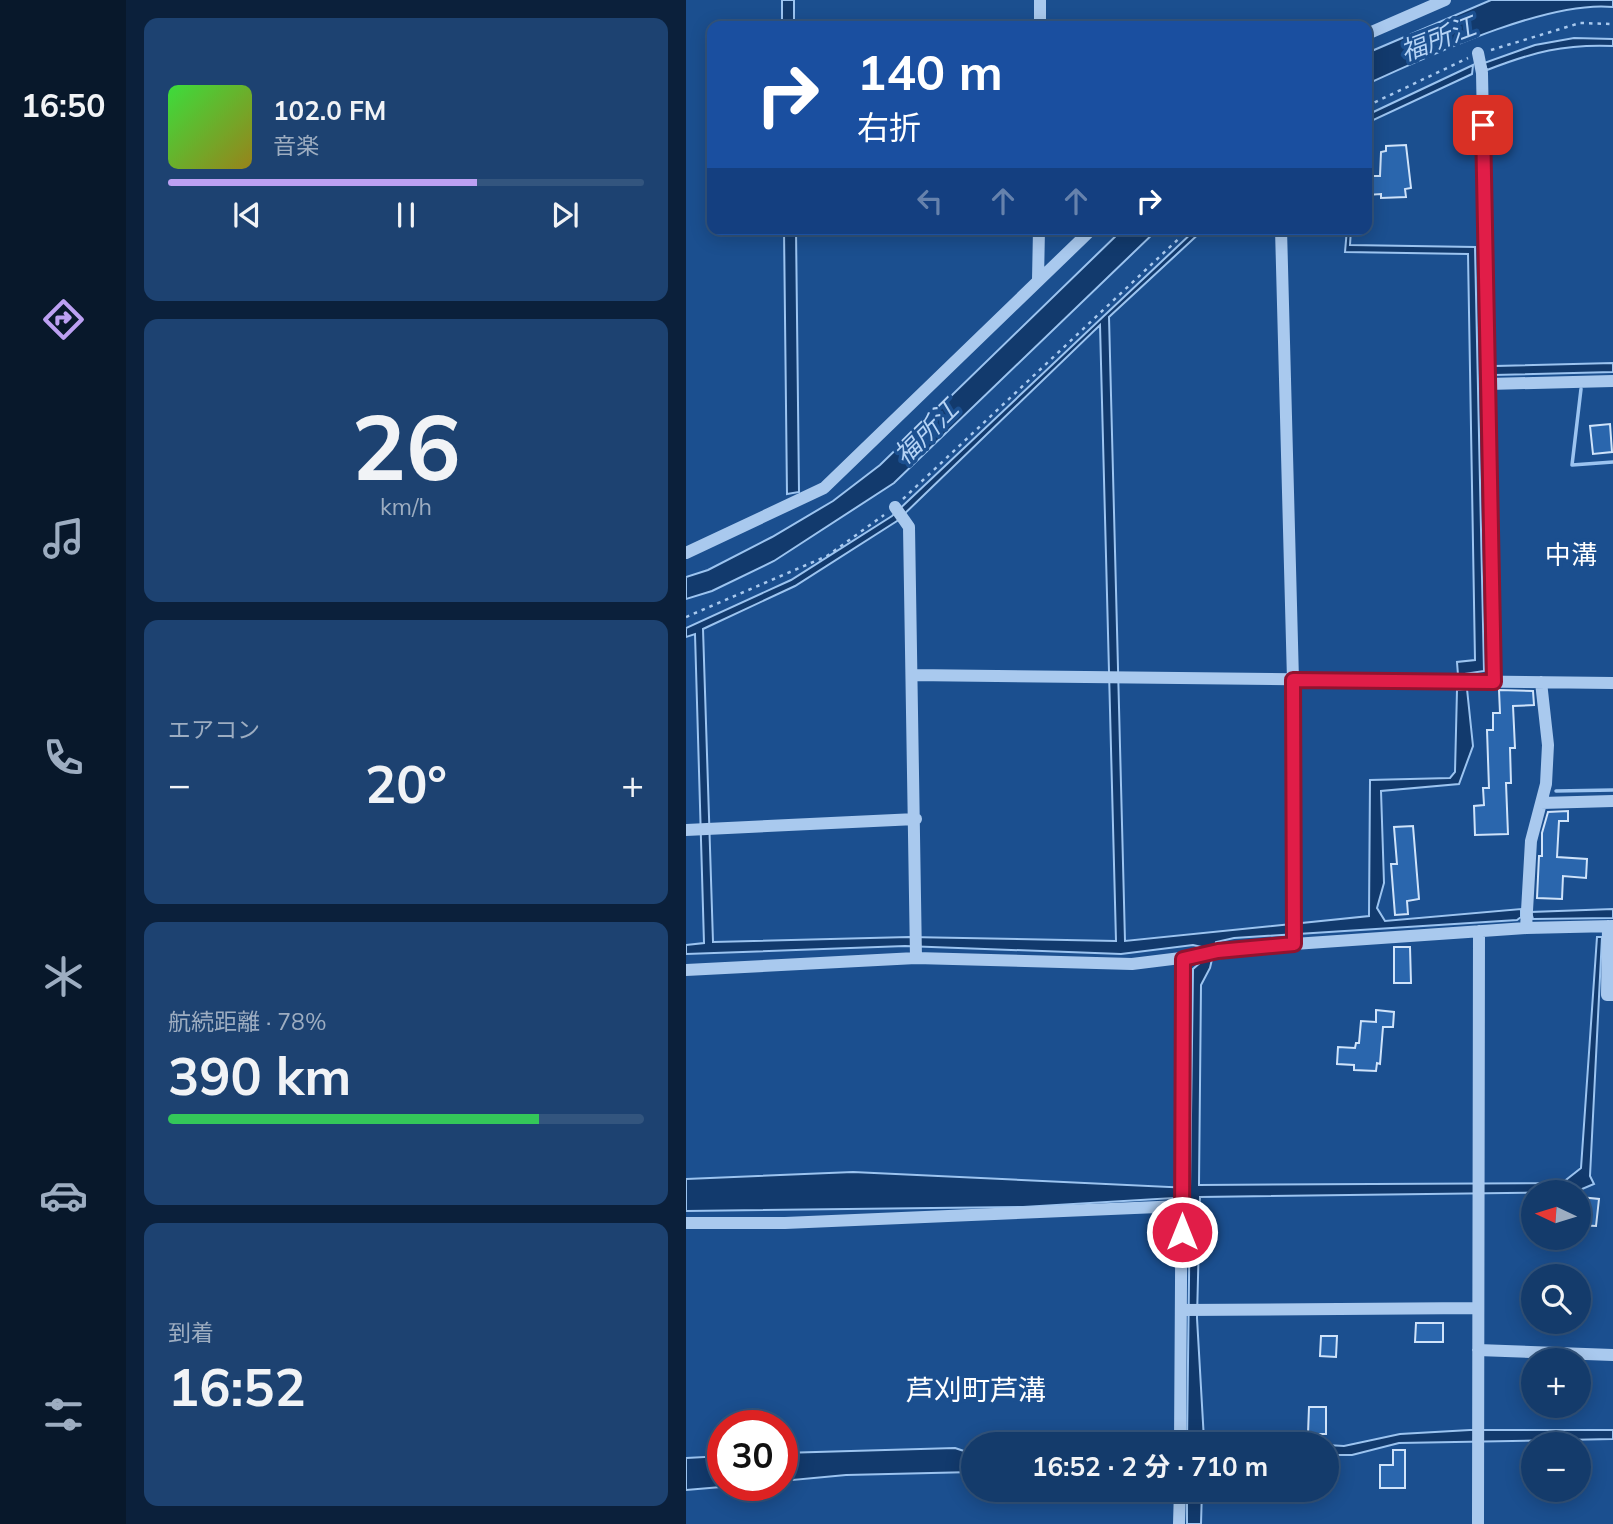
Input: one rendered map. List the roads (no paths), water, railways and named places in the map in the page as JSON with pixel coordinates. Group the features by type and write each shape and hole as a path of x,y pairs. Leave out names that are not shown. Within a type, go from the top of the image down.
{"street":[{"path":"1040,0 1040,21"},
{"path":"1372,32 1445,0"},
{"path":"1478,54 1482,73 1494,682"},
{"path":"1038,235 1038,280"},
{"path":"686,553 824,488 1086,235"},
{"path":"1281,235 1293,680 1294,944"},
{"path":"1488,384 1613,381"},
{"path":"895,507 909,527 916,819 916,958"},
{"path":"912,675 1613,683"},
{"path":"1526,928 1531,841 1546,784 1548,745 1541,682"},
{"path":"1541,803 1613,802"},
{"path":"691,830 916,819"},
{"path":"686,970 916,958 1132,964 1183,959 1218,951 1294,944 1526,928 1610,926 1606,995 1613,995"},
{"path":"1478,1524 1479,931"},
{"path":"1180,1432 1183,959"},
{"path":"686,1223 785,1223 1182,1197"},
{"path":"1182,1310 1478,1308"},
{"path":"1478,1350 1613,1355"},
{"path":"1179,1524 1180,1502"}],"water":[{"path":"782,0 794,0 794,21 782,21"},
{"name":"福所江","path":"1491,0 1613,0 1613,7 1586,7 1555,12 1489,32 1372,82 1372,51"},
{"path":"1574,38 1613,39 1613,46 1579,46 1549,50 1487,70 1484,63 1535,45"},
{"path":"1473,65 1472,74 1372,121 1372,113"},
{"path":"784,235 796,235 799,492 787,494"},
{"name":"福所江","path":"1117,235 1152,235 894,483 774,561 712,591 686,599 686,577 708,570 772,537 833,501 880,465"},
{"path":"1190,235 1198,235 1109,317 1125,941 1369,916 1370,780 1450,778 1455,772 1457,690 1467,689 1473,746 1459,784 1381,791 1384,883 1377,908 1385,921 1521,909 1521,917 1517,920 1234,938 1216,942 1210,968 1201,985 1199,1185 1521,1183 1521,1193 1200,1197 1197,1318 1204,1432 1187,1432 1190,1197 1023,1207 686,1211 686,1179 853,1172 1190,1188 1193,969 1201,962 1202,947 1193,945 1121,954 905,946 686,954 686,945 704,943 695,634 686,637 686,628 791,580 892,516","holes":["1100,325 1116,941 909,937 713,942 703,629 795,586 897,521"]},
{"path":"1346,235 1351,235 1350,245 1475,247 1484,671 1458,675 1457,662 1475,660 1468,254 1345,252"},
{"path":"1613,363 1613,372 1494,375 1495,366"},
{"path":"1613,909 1613,918 1533,919 1531,912"},
{"path":"1597,937 1602,937 1590,1176 1594,1184 1591,1185 1591,1180 1566,1180 1581,1168"},
{"path":"1470,1430 1613,1430 1613,1439 1591,1439 1591,1432 1521,1432 1521,1441 1399,1443 1352,1455 1339,1455 1339,1446 1400,1434"},
{"path":"955,1448 961,1450 961,1472 846,1475 798,1480 798,1453"},
{"path":"707,1457 707,1488 686,1490 686,1458"},
{"path":"1187,1502 1202,1502 1201,1524 1187,1524"}],"waterway":[{"path":"1581,389 1572,465 1613,462"},
{"path":"1556,791 1613,790"}],"district":[{"name":"中溝","path":"1571,555"},
{"name":"芦刈町芦溝","path":"976,1390"}]}
